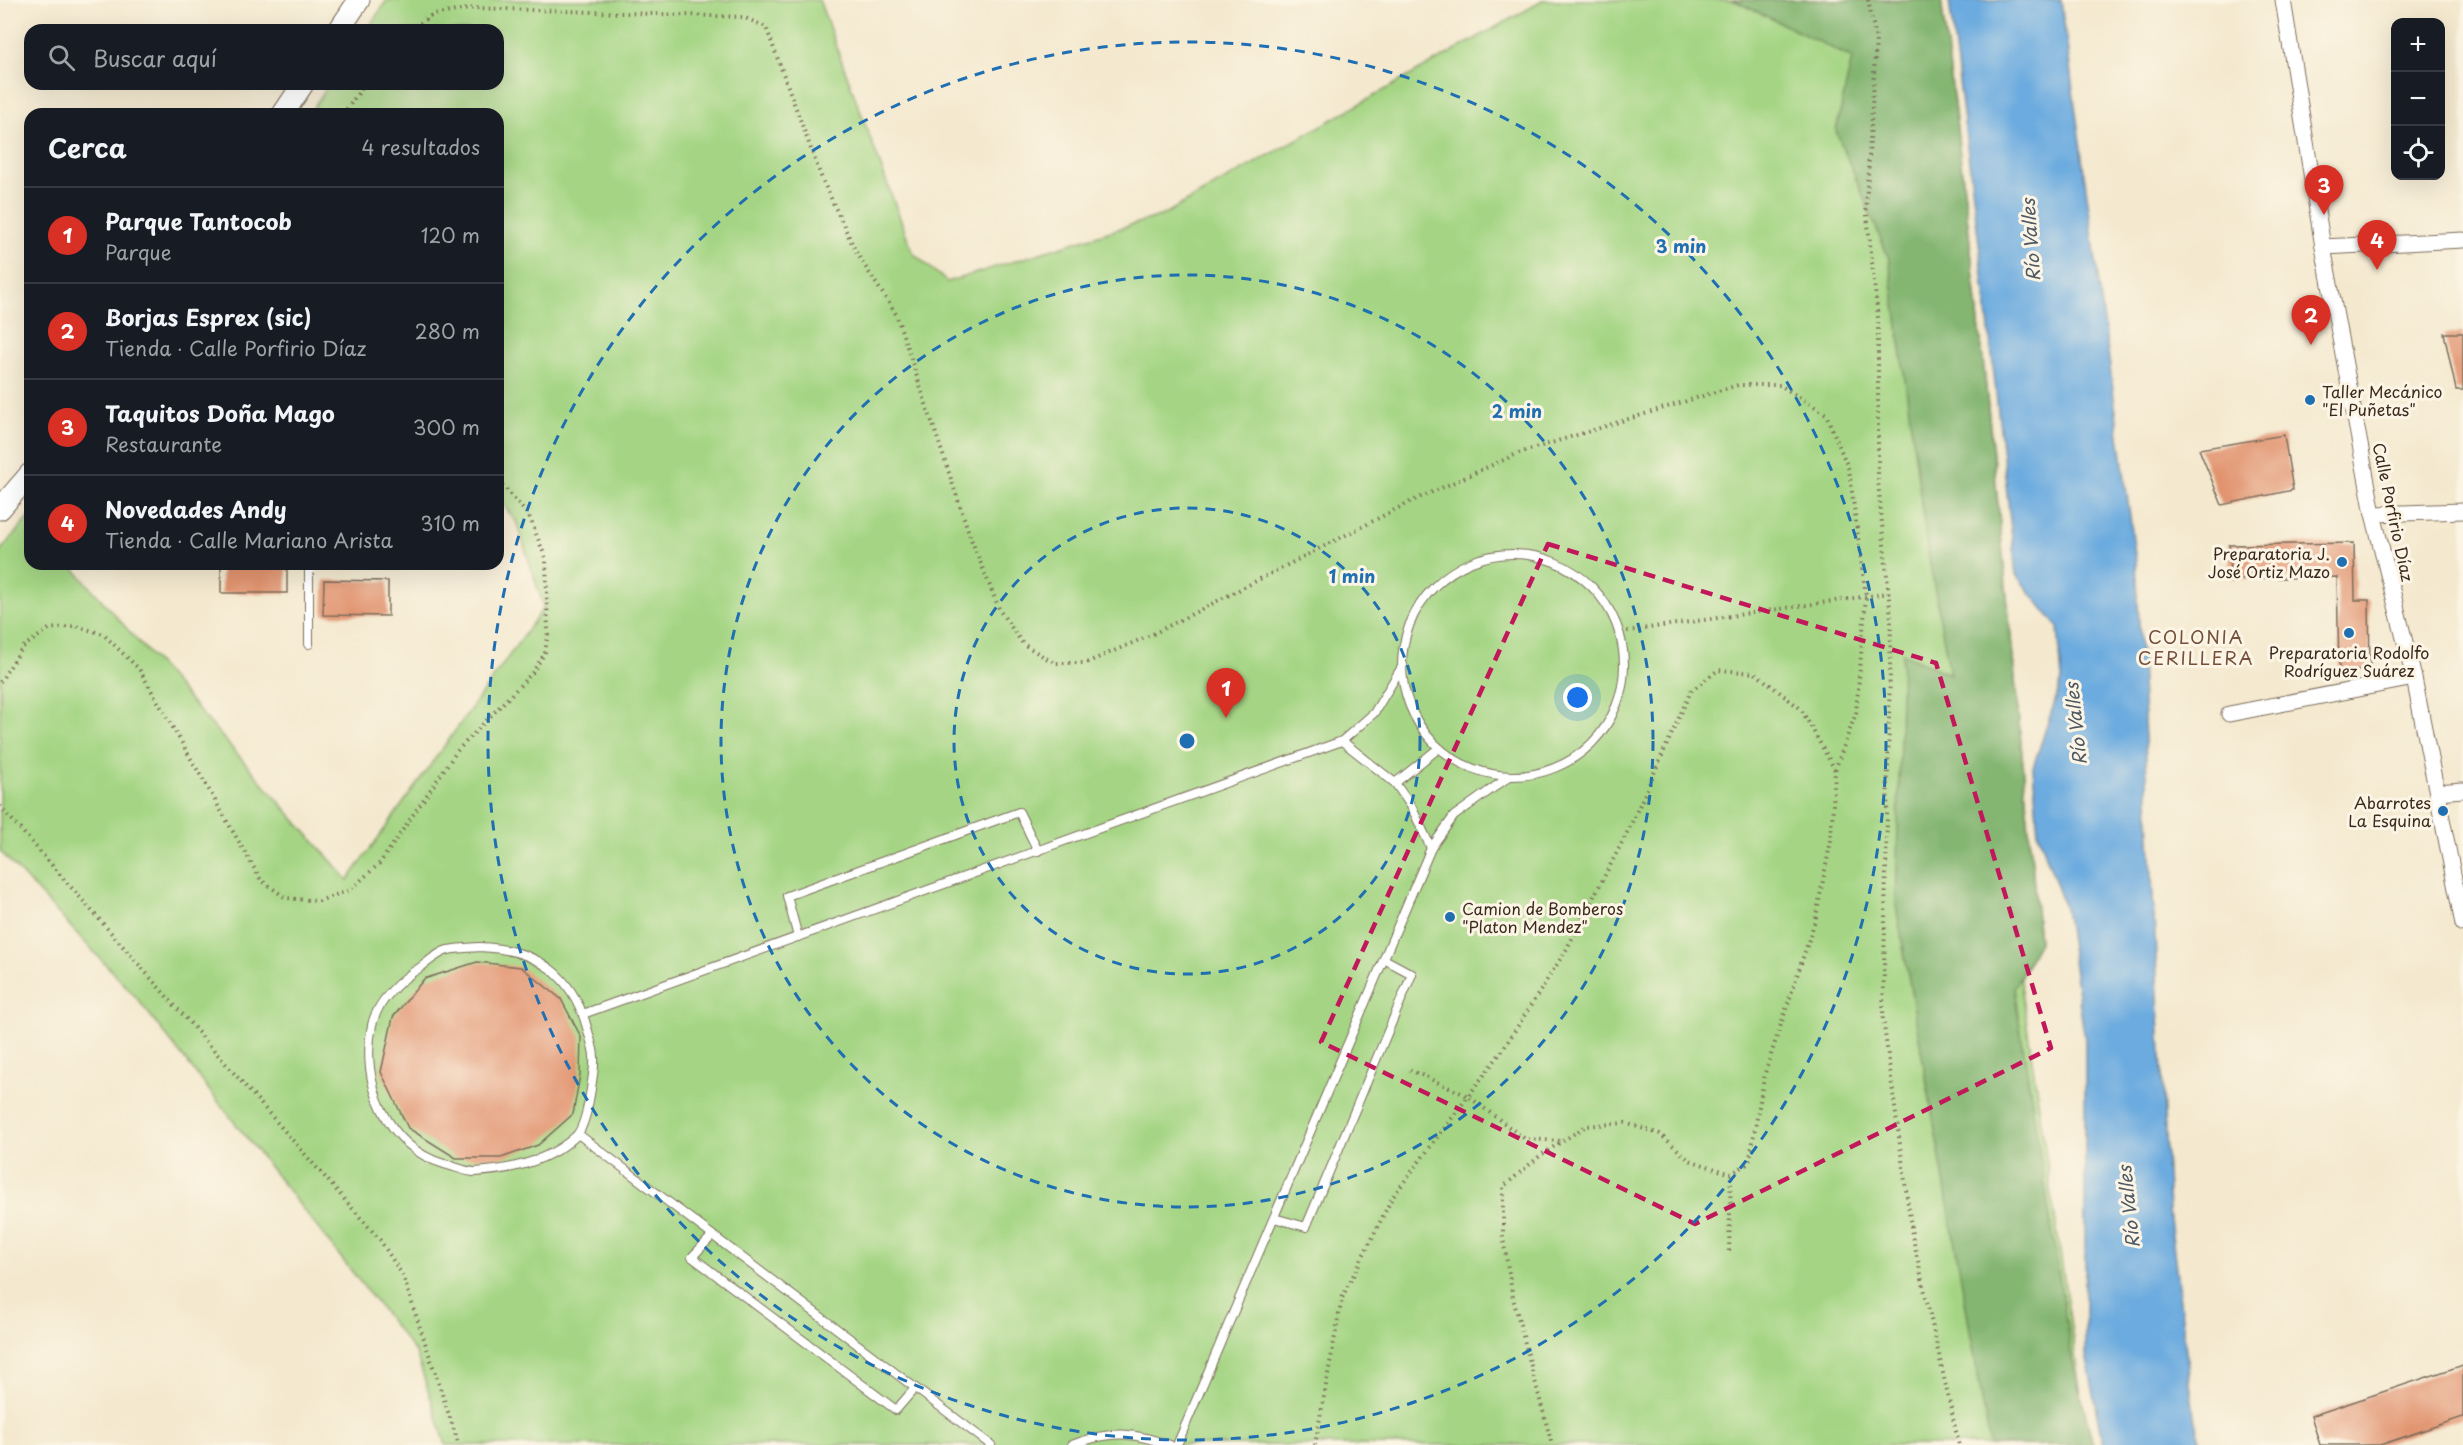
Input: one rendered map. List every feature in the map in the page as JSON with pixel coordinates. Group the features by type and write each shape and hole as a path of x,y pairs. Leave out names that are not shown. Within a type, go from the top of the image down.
{"street":[{"path":"343,24 359,0"},
{"name":"Calle Porfirio Díaz","path":"2283,0 2323,247 2373,514 2414,678 2463,924"},
{"path":"287,108 299,90"},
{"path":"2323,247 2463,240"},
{"path":"0,509 24,481"},
{"path":"2373,514 2463,511"},
{"path":"2229,714 2414,678"},
{"path":"2437,792 2463,790"}],"lane":[{"path":"1515,553 1550,559 1581,576 1605,601 1621,632 1625,667 1619,702 1602,732 1577,756 1545,771 1510,776 1472,768 1439,748 1415,718 1402,681 1403,643 1417,607 1442,578 1476,559 1515,553"},
{"path":"309,570 309,644"},
{"path":"583,1014 1342,741 1374,713 1403,665"},
{"path":"1342,741 1395,783 1411,806 1431,848"},
{"path":"1395,783 1439,748"},
{"path":"1177,1445 1431,848 1454,816 1510,776"},
{"path":"798,937 787,896 798,892 1019,813 1038,850"},
{"path":"506,948 540,961 566,983 583,1014 594,1056 590,1100 578,1134 545,1157 512,1167 472,1172 435,1161 404,1143 385,1118 374,1088 370,1053 372,1023 388,994 413,971 446,951 506,948"},
{"path":"1274,1218 1306,1227 1412,974 1384,959"},
{"path":"578,1134 991,1445"},
{"path":"712,1236 692,1257 896,1410 915,1388"},
{"path":"1072,1445 1098,1435 1138,1434 1170,1445"}],"path":[{"path":"1868,0 1876,39 1866,206 1878,318 1878,481 1891,631 1883,1018 1912,1234 1959,1445"},
{"path":"419,24 432,15 474,8 743,17 766,27 822,179 857,254 896,314 971,538 1000,611 1023,644 1054,663 1086,663 1153,634 1410,502 1519,453 1738,385 1780,385 1826,414 1849,470 1866,596 1856,713 1834,770 1831,840 1815,921 1765,1073 1749,1163 1731,1174 1689,1160 1660,1134 1625,1123 1586,1126 1541,1155 1503,1187 1503,1238 1513,1298 1552,1445"},
{"path":"347,108 361,90"},
{"path":"0,682 23,647 49,629 76,626 103,634 139,669 261,880 286,898 319,901 350,890 380,863 456,751 532,673 545,653 548,633 546,559 529,516 504,487"},
{"path":"1621,632 1889,593"},
{"path":"1315,1445 1342,1298 1392,1198 1502,1051 1566,950 1628,831 1691,691 1718,670 1755,673 1800,709 1834,770"},
{"path":"0,806 380,1240 403,1276 459,1445"},
{"path":"1410,1070 1468,1096 1525,1139 1563,1141"},
{"path":"1730,1251 1731,1174"}],"highlighted area":[{"path":"1548,544 1936,663 2051,1048 1695,1224 1321,1042"}],"green space":[{"path":"387,0 819,0 913,253 947,282 1163,215 1544,0 1941,0 1994,470 2039,942 2020,978 2082,1402 2093,1445 446,1445 416,1353 135,996 0,851 0,551 24,523 24,570 75,570 348,880 544,607 516,521 504,506 504,108 313,108 325,90 504,90 504,24 371,24"},
{"path":"1733,0 1941,0 1994,470 2039,942 2014,988 2072,1359 2093,1445 1990,1445 1896,906 1902,653 1950,674 1927,547 1889,259 1836,131 1852,58"}],"water":[{"name":"Río Valles","path":"1949,0 2061,0 2136,562 2169,1211 2194,1416 2201,1445 2104,1445 2085,1349 2085,1040 2065,908 2038,833 2033,767 2062,680 2058,627 2016,575 1984,284"}],"building":[{"path":"2444,333 2463,333 2463,390 2456,390"},
{"path":"2284,435 2293,490 2222,505 2199,449"},
{"path":"2354,543 2355,600 2369,600 2370,670 2339,671 2337,577 2230,579 2229,545"},
{"path":"221,570 287,570 287,593 221,593"},
{"path":"324,580 388,581 388,616 323,615"},
{"path":"477,962 521,967 561,999 581,1037 580,1075 573,1114 538,1145 501,1158 456,1158 408,1128 381,1072 393,1017 424,979"},
{"path":"2463,1365 2463,1417 2380,1445 2320,1445 2311,1416"}],"place":[{"name":"Taquitos Doña Mago","path":"2324,215"},
{"name":"Novedades Andy","path":"2377,270"},
{"name":"Borjas Esprex (sic)","path":"2311,345"},
{"name":"Taller Mecánico \"El Puñetas\"","path":"2310,400"},
{"name":"Preparatoria J. José Ortiz Mazo","path":"2342,562"},
{"name":"Preparatoria Rodolfo Rodríguez Suárez","path":"2349,633"},
{"name":"Parque Tantocob","path":"1226,718"},
{"name":"Abarrotes La Esquina","path":"2443,811"},
{"name":"Camion de Bomberos \"Platon Mendez\"","path":"1450,917"}],"district":[{"name":"COLONIA CERILLERA","path":"2196,646"}]}
